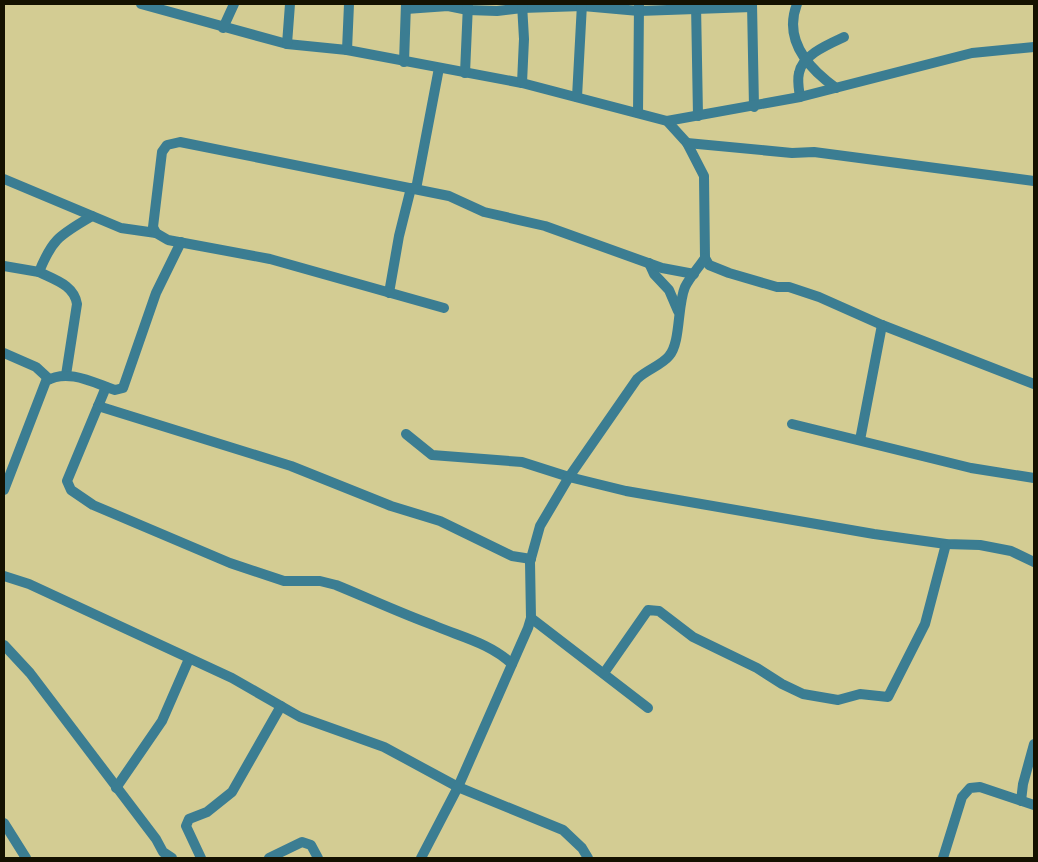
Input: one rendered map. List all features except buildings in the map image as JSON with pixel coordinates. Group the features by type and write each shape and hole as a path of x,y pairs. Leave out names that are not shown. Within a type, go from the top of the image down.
{"street":[{"path":"141,4 178,9 223,28 287,44 347,50 522,83 667,121 754,107 800,97 972,53 1034,47"},
{"path":"223,28 234,4"},
{"path":"287,44 290,4"},
{"path":"347,50 349,4"},
{"path":"797,4 792,15 792,30 806,61 820,76 836,88"},
{"path":"577,97 582,5"},
{"path":"404,62 406,6 468,7 497,11 522,6 752,6 754,107"},
{"path":"522,6 524,39 522,83"},
{"path":"696,6 698,116"},
{"path":"465,72 468,7"},
{"path":"638,112 639,7"},
{"path":"800,97 798,76 800,68 820,48 844,37"},
{"path":"389,293 399,236 413,189 439,68"},
{"path":"667,121 687,143 704,176 705,258 709,265 777,287 798,290 1034,384"},
{"path":"156,233 153,227 153,218 162,152 167,145 180,142 448,196 484,212 545,226 650,263 694,274"},
{"path":"687,143 792,153 814,152 1034,181"},
{"path":"4,179 121,228 156,233 168,240 270,259 444,308"},
{"path":"39,272 47,250 57,238 92,216"},
{"path":"4,490 43,387 49,379 66,375 106,387 120,390 123,388 156,293 181,242"},
{"path":"421,858 458,787 531,618 531,559 540,526 569,477 638,379 646,370 669,356 674,345 678,310 686,287 705,258"},
{"path":"650,263 654,274 668,290 678,310"},
{"path":"4,266 39,272 71,288 76,296 77,304 66,375"},
{"path":"860,440 882,325"},
{"path":"4,354 36,367 49,379"},
{"path":"106,387 67,481 71,490 93,505 230,563 284,581 320,581 336,585 434,626 477,641 495,650 512,664"},
{"path":"98,406 291,466 391,506 440,521 512,556 531,559"},
{"path":"792,424 972,468 1034,478"},
{"path":"406,434 432,455 522,462 569,477 626,491 874,534 946,544 980,545 1011,551 1034,562"},
{"path":"604,673 648,610 654,610 659,611 693,637 757,668 782,684 803,694 838,700 860,694 888,697 925,624 946,544"},
{"path":"4,576 29,584 232,678 300,717 384,748 458,787 563,830 582,848 588,858"},
{"path":"531,618 648,708"},
{"path":"4,645 30,673 160,848 172,858"},
{"path":"116,788 162,721 189,659"},
{"path":"201,858 186,826 186,822 207,812 232,792 280,706"},
{"path":"1021,801 1023,784 1034,744"},
{"path":"943,858 962,797 970,788 980,787 1034,805"},
{"path":"4,823 26,858"},
{"path":"269,858 302,842 311,845 318,858"},
{"path":"155,858 160,848"}]}
